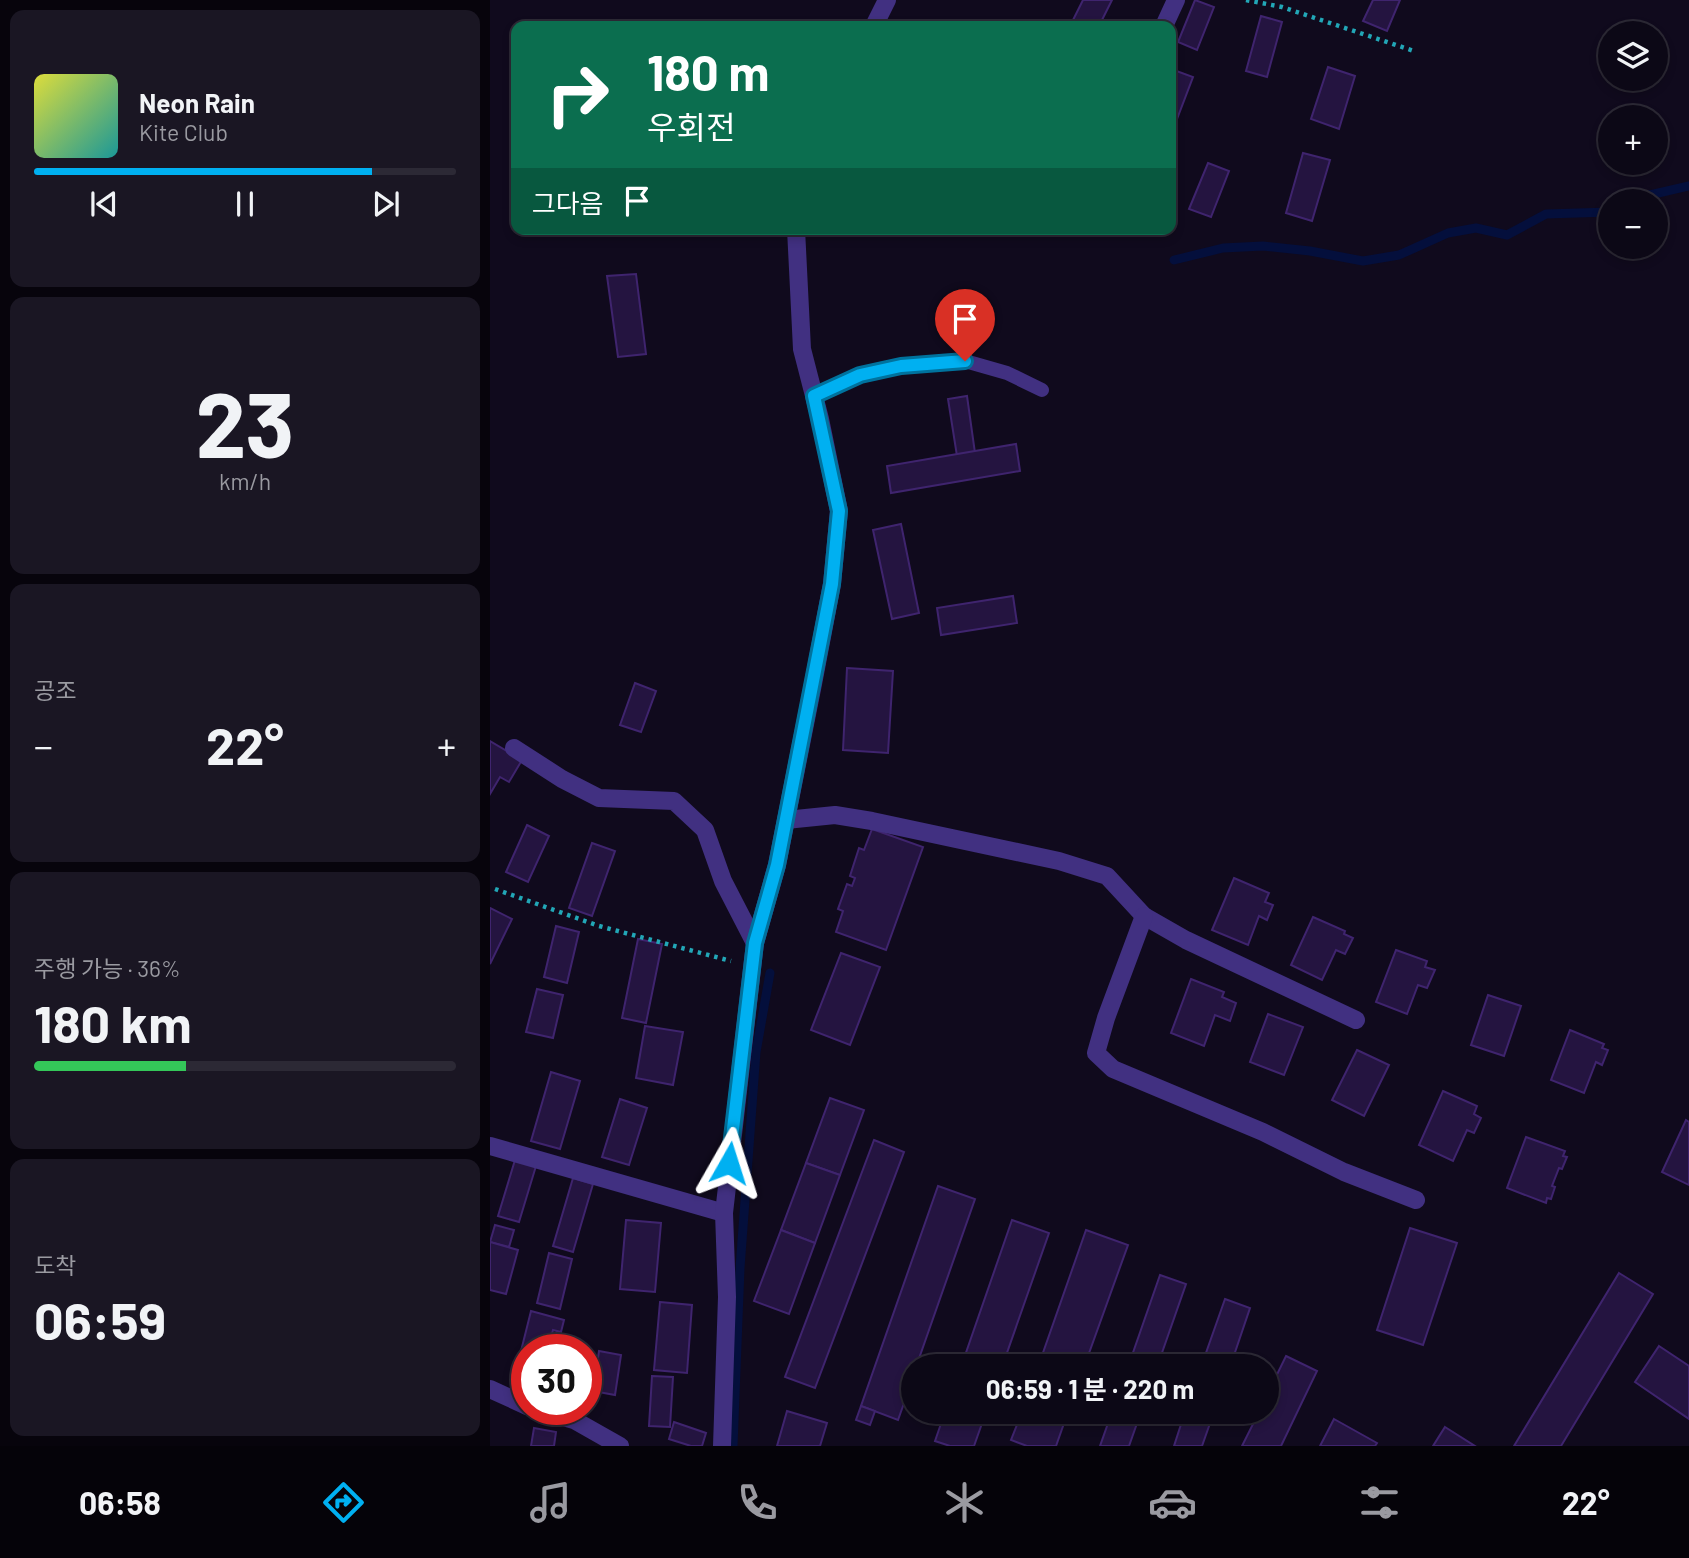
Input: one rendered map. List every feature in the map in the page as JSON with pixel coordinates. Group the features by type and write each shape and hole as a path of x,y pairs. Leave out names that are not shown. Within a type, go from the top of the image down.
{"street":[{"path":"876,21 887,0"},
{"path":"1166,21 1176,0"},
{"path":"722,1446 727,1297 724,1213 752,966 755,943 777,865 832,584 839,511 802,349 796,235"},
{"path":"514,748 562,779 599,798 674,801 705,830 723,881 755,943"},
{"path":"786,820 835,815 872,821 1059,861 1107,876 1144,916 1186,940 1356,1020"},
{"path":"1144,916 1096,1052 1113,1069 1263,1132 1343,1172 1416,1200"},
{"path":"490,1146 724,1213"},
{"path":"490,1389 511,1399"},
{"path":"582,1425 621,1446"}],"lane":[{"path":"814,396 860,375 901,366 965,361 1007,373 1042,390"}],"path":[{"path":"1246,0 1282,7 1414,51"},
{"path":"495,889 599,926 752,966"}],"building":[{"path":"1083,0 1112,0 1102,21 1072,21"},
{"path":"1195,0 1214,7 1197,50 1178,42"},
{"path":"1373,0 1400,0 1387,31 1363,21"},
{"path":"1261,16 1282,22 1267,77 1246,71"},
{"path":"1328,67 1355,76 1339,129 1311,119"},
{"path":"1176,71 1193,77 1176,119"},
{"path":"1303,153 1330,160 1312,221 1286,213"},
{"path":"1208,163 1229,171 1211,217 1189,209"},
{"path":"636,274 646,354 618,357 607,276"},
{"path":"967,396 975,453 957,456 948,399"},
{"path":"1016,444 1020,471 891,493 887,466"},
{"path":"901,524 919,613 892,619 873,530"},
{"path":"1013,596 1017,623 941,635 937,608"},
{"path":"847,668 893,671 888,753 843,750"},
{"path":"635,683 656,691 641,732 620,725"},
{"path":"490,741 522,760 509,782 500,777 490,794"},
{"path":"527,825 549,836 528,882 506,872"},
{"path":"872,829 923,847 886,950 836,932 843,911 838,909 847,884 852,886 855,878 850,876 859,848 864,850"},
{"path":"592,843 615,851 592,916 569,908"},
{"path":"1234,878 1269,893 1265,902 1273,905 1267,920 1259,916 1248,945 1212,930"},
{"path":"490,908 512,919 490,964"},
{"path":"1313,917 1345,931 1344,934 1353,938 1345,954 1336,950 1322,980 1291,965"},
{"path":"556,926 579,932 567,983 544,977"},
{"path":"638,939 662,944 646,1023 622,1018"},
{"path":"1396,950 1427,961 1425,967 1435,970 1427,988 1418,985 1407,1014 1376,1002"},
{"path":"841,953 880,967 850,1045 811,1030"},
{"path":"1191,979 1224,992 1222,997 1236,1003 1230,1021 1215,1015 1204,1046 1171,1033"},
{"path":"537,989 563,995 553,1038 526,1032"},
{"path":"1488,995 1521,1006 1504,1056 1471,1045"},
{"path":"1268,1014 1303,1027 1284,1075 1250,1062"},
{"path":"645,1026 683,1032 673,1085 636,1078"},
{"path":"1570,1030 1604,1044 1602,1048 1608,1050 1602,1065 1596,1062 1584,1093 1551,1080"},
{"path":"1357,1050 1389,1065 1364,1116 1332,1100"},
{"path":"551,1072 580,1081 560,1149 531,1141"},
{"path":"1443,1091 1477,1106 1474,1114 1481,1118 1474,1133 1467,1130 1453,1161 1419,1145"},
{"path":"830,1098 864,1110 840,1175 806,1163"},
{"path":"620,1099 647,1108 629,1165 602,1157"},
{"path":"1686,1120 1689,1122 1689,1185 1662,1172"},
{"path":"1526,1137 1565,1151 1563,1156 1567,1157 1552,1186 1555,1187 1551,1199 1547,1198 1546,1203 1507,1188"},
{"path":"874,1140 904,1152 815,1388 785,1377"},
{"path":"515,1160 536,1166 519,1222 498,1216"},
{"path":"806,1163 840,1175 815,1243 781,1230"},
{"path":"573,1178 593,1184 573,1252 553,1246"},
{"path":"938,1186 975,1199 921,1354 901,1354 901,1412 898,1420 861,1406"},
{"path":"626,1220 661,1223 655,1292 620,1289"},
{"path":"1012,1220 1049,1233 1007,1354 966,1354"},
{"path":"495,1225 514,1230 509,1247 490,1242"},
{"path":"1410,1228 1457,1243 1423,1345 1377,1330"},
{"path":"781,1230 815,1243 789,1314 754,1301"},
{"path":"1086,1230 1128,1245 1089,1354 1043,1354"},
{"path":"490,1242 518,1250 506,1294 490,1290"},
{"path":"549,1253 572,1259 560,1309 537,1303"},
{"path":"1619,1273 1653,1294 1561,1446 1514,1446"},
{"path":"1160,1275 1186,1284 1162,1354 1133,1354"},
{"path":"1225,1299 1250,1308 1234,1354 1206,1354"},
{"path":"660,1302 692,1305 687,1373 654,1370"},
{"path":"531,1311 564,1320 561,1332 553,1330 552,1334 525,1334"},
{"path":"1659,1346 1689,1366 1689,1419 1635,1382"},
{"path":"602,1352 621,1355 615,1395 602,1393"},
{"path":"1286,1356 1317,1371 1281,1446 1242,1446 1253,1424 1279,1424 1279,1370"},
{"path":"652,1376 673,1377 670,1427 649,1426"},
{"path":"861,1406 875,1411 870,1425 856,1420"},
{"path":"787,1411 827,1423 820,1446 777,1446"},
{"path":"1334,1419 1377,1443 1375,1446 1320,1446"},
{"path":"674,1422 706,1433 702,1446 691,1446 669,1439"},
{"path":"941,1424 982,1424 974,1446 950,1446 935,1441"},
{"path":"1017,1424 1064,1424 1056,1446 1027,1446 1011,1440"},
{"path":"1108,1424 1137,1424 1129,1446 1100,1446"},
{"path":"1181,1424 1210,1424 1202,1446 1174,1446"},
{"path":"1445,1427 1475,1446 1433,1446"},
{"path":"534,1428 556,1432 554,1446 531,1446"}],"waterway":[{"path":"1668,191 1689,186"},
{"path":"1174,260 1223,248 1263,246 1363,261 1399,255 1448,233 1476,228 1507,235 1546,214 1598,212"},
{"path":"733,1446 740,1268 756,1052 770,973"}],"route":[{"path":"729,1163 755,943 777,865 832,584 839,511 814,396 860,375 901,366 965,361"}]}
